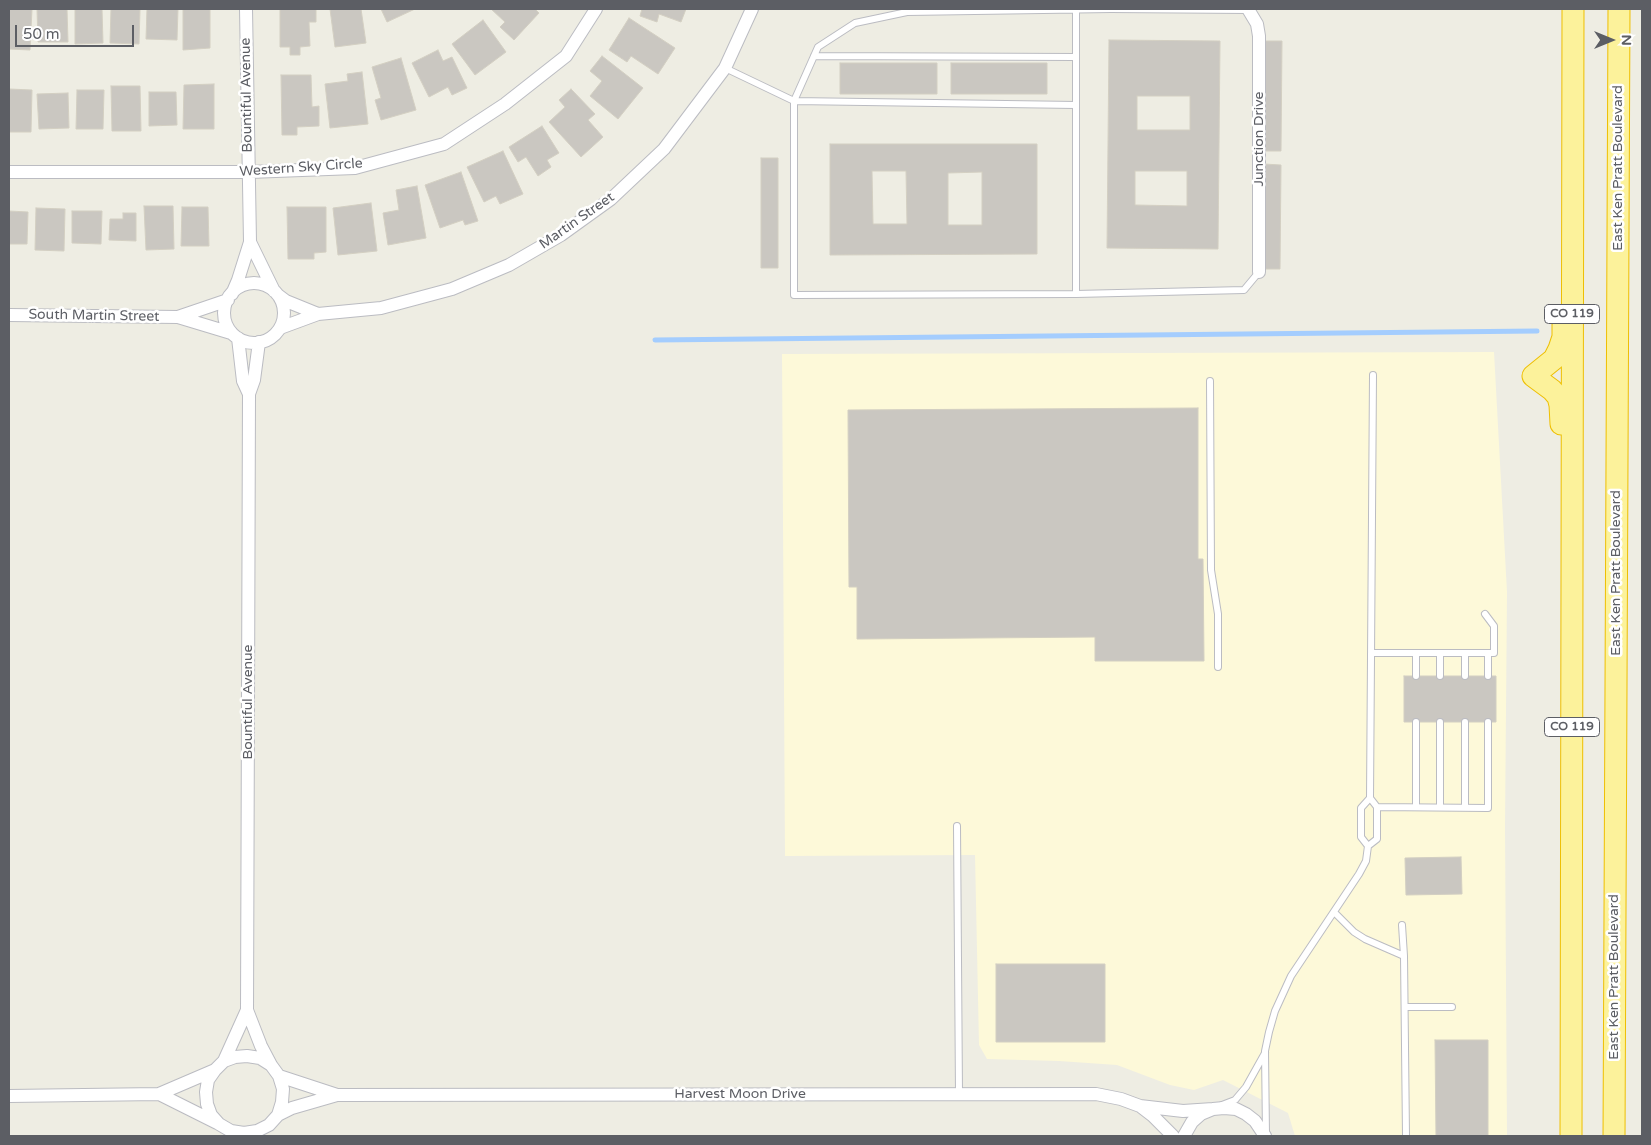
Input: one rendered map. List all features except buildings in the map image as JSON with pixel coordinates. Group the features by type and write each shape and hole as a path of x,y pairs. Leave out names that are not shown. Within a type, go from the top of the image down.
{"highway":[{"name":"CO 119","path":"1571,1136 1573,9"},
{"name":"East Ken Pratt Boulevard","path":"1614,1136 1619,9"},
{"path":"1572,125 1564,135 1562,337 1554,359 1533,376 1552,390 1558,397 1560,405 1561,482 1572,504"}],"street":[{"name":"Bountiful Avenue","path":"230,297 238,280 250,242 246,9"},
{"name":"Western Sky Circle","path":"9,172 249,172 355,168 444,144 505,104 566,56 596,9"},
{"name":"Martin Street","path":"280,328 318,314 381,308 452,288 508,265 561,236 611,198 664,149 725,68 752,9"},
{"name":"Junction Drive","path":"1248,9 1257,24 1259,36 1259,272"},
{"name":"Bountiful Avenue","path":"250,242 277,294"},
{"path":"234,336 247,342 259,342 266,341 274,335 280,328 283,317 283,306 277,294 265,285 253,283 241,286 230,297 224,310 225,322 234,336 243,381 249,394"},
{"name":"Martin Street","path":"277,294 292,304 318,314"},
{"name":"South Martin Street","path":"178,317 230,297"},
{"name":"South Martin Street","path":"9,315 178,317 234,336"},
{"path":"249,394 254,380 259,342"},
{"name":"Bountiful Avenue","path":"247,1010 249,394"},
{"path":"247,1010 261,1046 279,1076 283,1089 278,1115"},
{"path":"219,1124 211,1115 207,1104 207,1086 247,1010"},
{"path":"9,1096 160,1094 235,1057 260,1058 271,1065"},
{"path":"279,1076 337,1094"},
{"path":"160,1094 231,1131 244,1133 257,1131 269,1125 278,1115 292,1108 337,1094"},
{"name":"Harvest Moon Drive","path":"337,1094 1096,1094 1121,1099 1140,1106 1183,1111 1230,1108 1246,1114 1255,1121 1265,1136"},
{"name":"Harvest Moon Drive","path":"1140,1106 1153,1116 1172,1136"},
{"path":"1184,1136 1192,1122 1201,1114 1213,1109"}],"lane":[{"path":"1248,9 907,12 855,22 818,46 794,101 794,295 1076,294 1244,290 1259,272"},
{"path":"1076,10 1076,294"},
{"path":"814,56 1076,57"},
{"path":"725,68 794,101 1076,105"},
{"path":"1265,1136 1265,1052 1269,1032 1283,991 1359,874 1366,861 1368,846 1377,840 1377,807 1370,798 1373,375"},
{"path":"1210,381 1211,570 1218,614 1218,667"},
{"path":"1485,614 1494,626 1488,676"},
{"path":"1371,653 1491,653"},
{"path":"1416,653 1416,676"},
{"path":"1440,653 1440,676"},
{"path":"1465,653 1465,676"},
{"path":"1416,722 1416,807"},
{"path":"1440,722 1440,807"},
{"path":"1465,722 1465,807"},
{"path":"1377,807 1488,808 1488,722"},
{"path":"1368,846 1361,838 1361,808 1370,798"},
{"path":"957,826 959,1094"},
{"path":"1334,912 1354,932 1365,939 1404,956"},
{"path":"1402,925 1406,1136"},
{"path":"1405,1007 1452,1006"},
{"path":"1213,1109 1235,1100 1246,1087 1265,1052"}],"shaded area":[{"path":"1494,352 1507,592 1505,827 1507,1136 1295,1136 1288,1113 1223,1080 1194,1090 1170,1085 1117,1065 987,1059 979,1045 975,855 785,856 782,354"}],"waterway":[{"path":"655,340 1537,331"}]}
